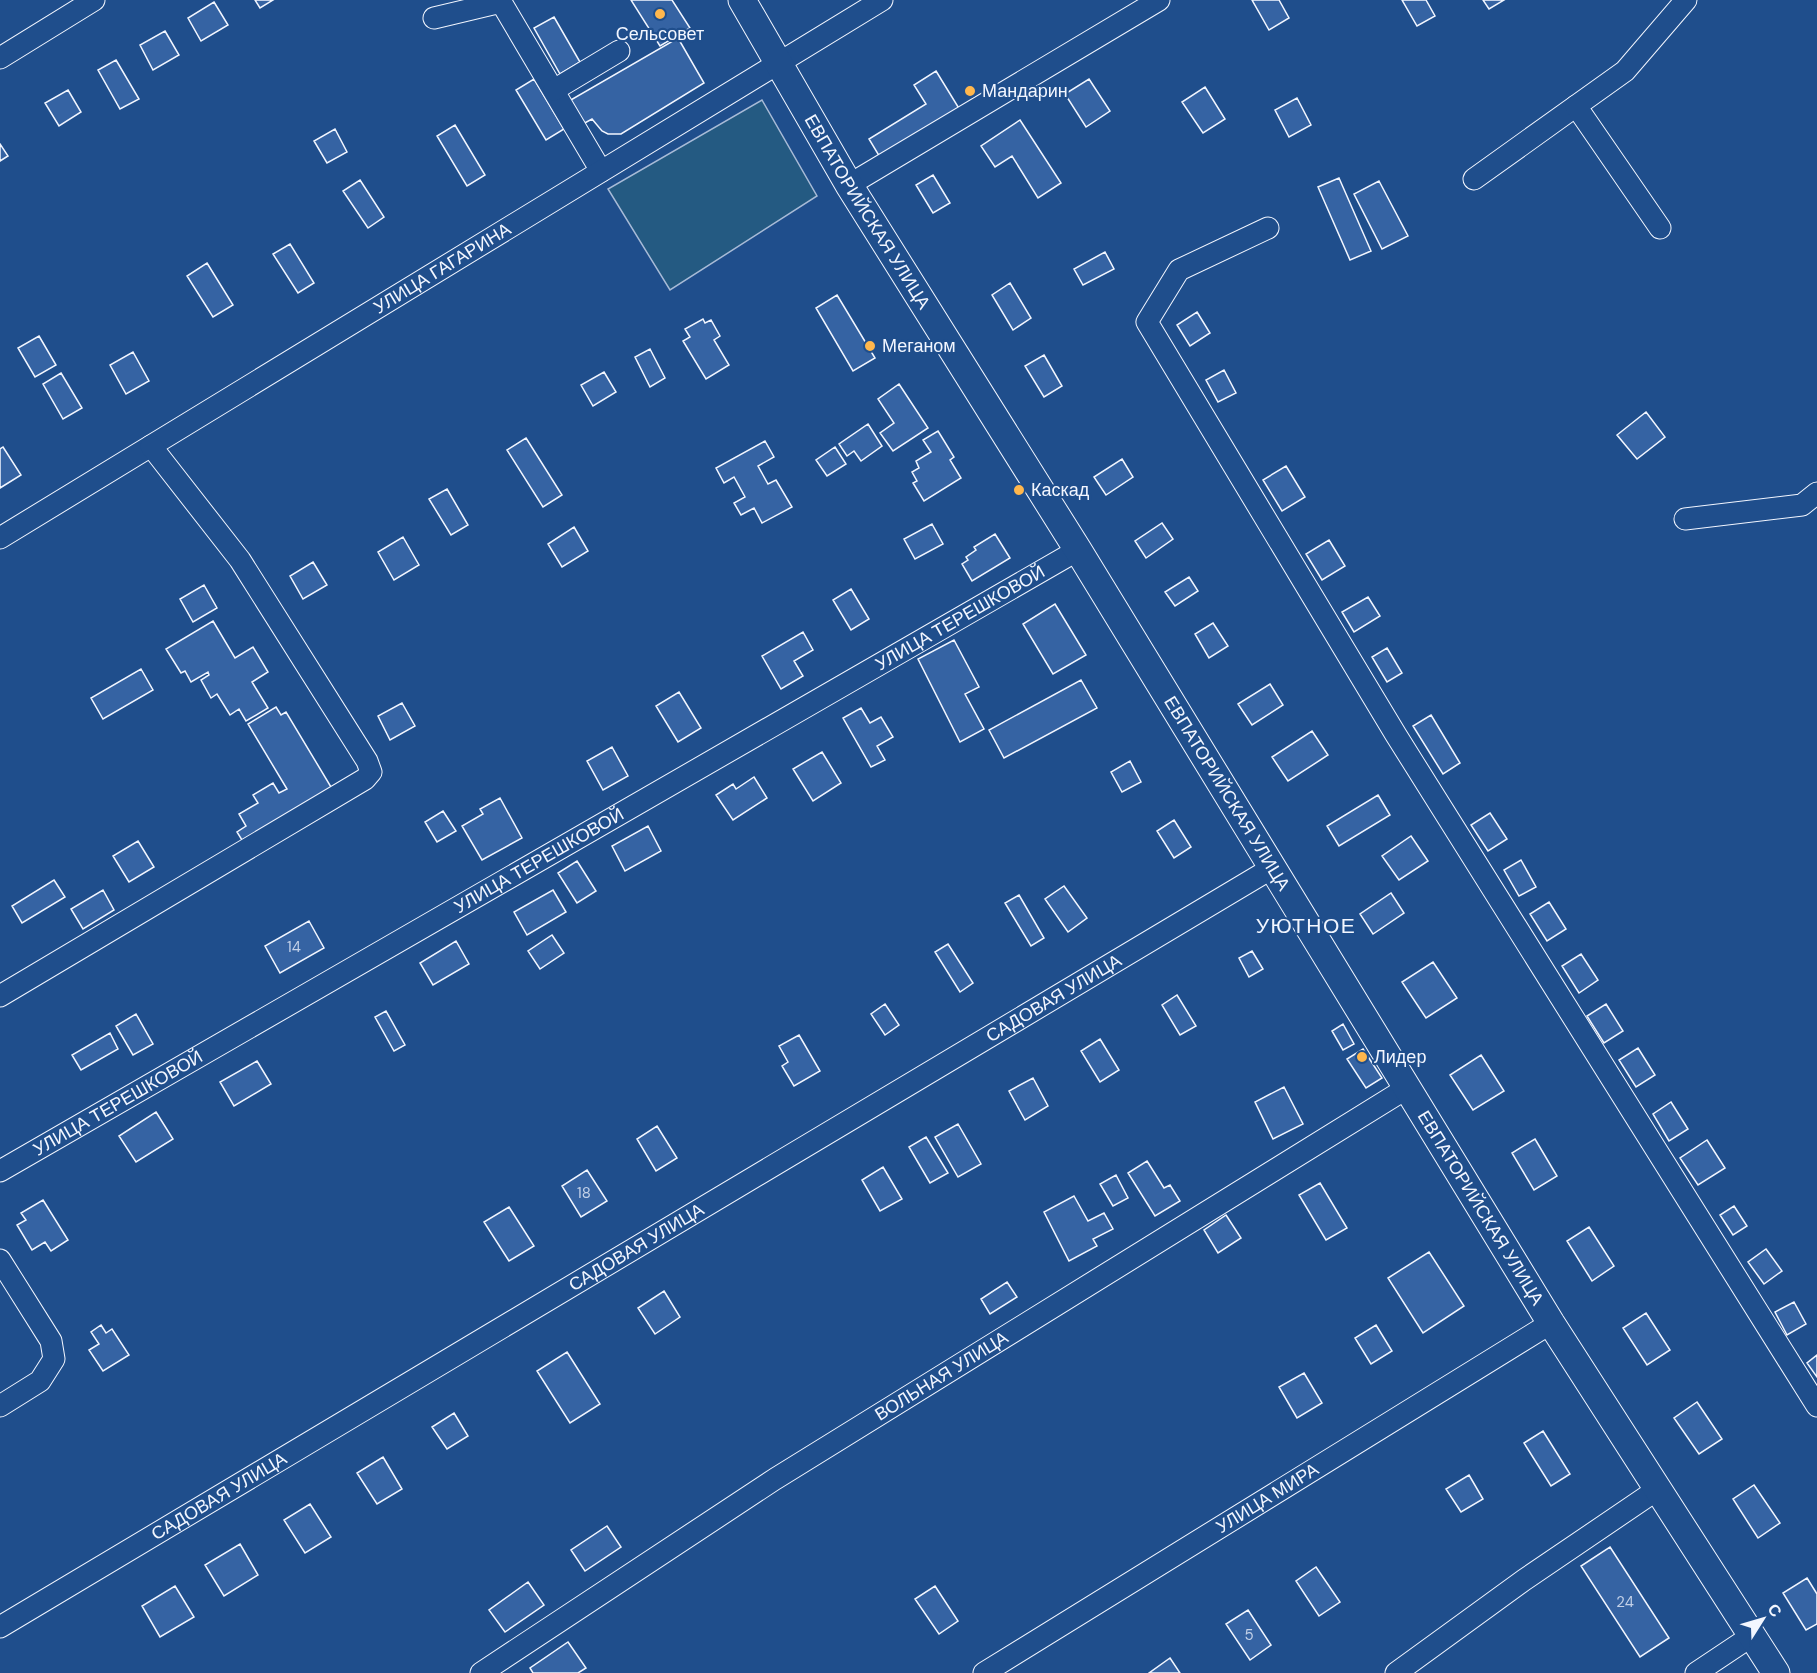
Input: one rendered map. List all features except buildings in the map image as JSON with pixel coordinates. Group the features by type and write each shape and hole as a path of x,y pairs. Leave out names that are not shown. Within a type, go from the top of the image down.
{"main road":[{"name":"ЕВПАТОРИЙСКАЯ УЛИЦА","path":"742,0 849,185 1078,550 1551,1323 1776,1673"}],"street":[{"path":"0,58 94,0"},
{"name":"УЛИЦА ГАГАРИНА","path":"0,538 882,0"},
{"path":"849,185 1159,0"},
{"path":"1474,179 1625,71 1686,0"},
{"path":"434,18 501,2 601,171"},
{"path":"554,90 619,51"},
{"path":"1576,106 1660,228"},
{"path":"1268,228 1179,270 1147,322 1396,735 1817,1406"},
{"path":"0,996 365,779 371,772 368,761 240,560 151,446"},
{"path":"1685,519 1802,505 1817,493"},
{"name":"УЛИЦА ТЕРЕШКОВОЙ","path":"0,1171 1078,550"},
{"name":"САДОВАЯ УЛИЦА","path":"0,1627 1272,868"},
{"name":"ВОЛЬНАЯ УЛИЦА","path":"481,1673 776,1479 1407,1088"},
{"path":"0,1260 51,1341 54,1359 40,1382 0,1406"},
{"name":"УЛИЦА МИРА","path":"984,1673 1551,1323"},
{"path":"1396,1673 1524,1580 1658,1489"},
{"path":"1696,1673 1753,1635"}],"shaded area":[{"path":"762,100 817,196 670,290 608,189"}],"place":[{"name":"Сельсовет","path":"660,14"},
{"name":"Мандарин","path":"970,91"},
{"name":"Меганом","path":"870,346"},
{"name":"Каскад","path":"1019,490"},
{"name":"Лидер","path":"1362,1057"}],"district":[{"name":"УЮТНОЕ","path":"1306,926"}]}
